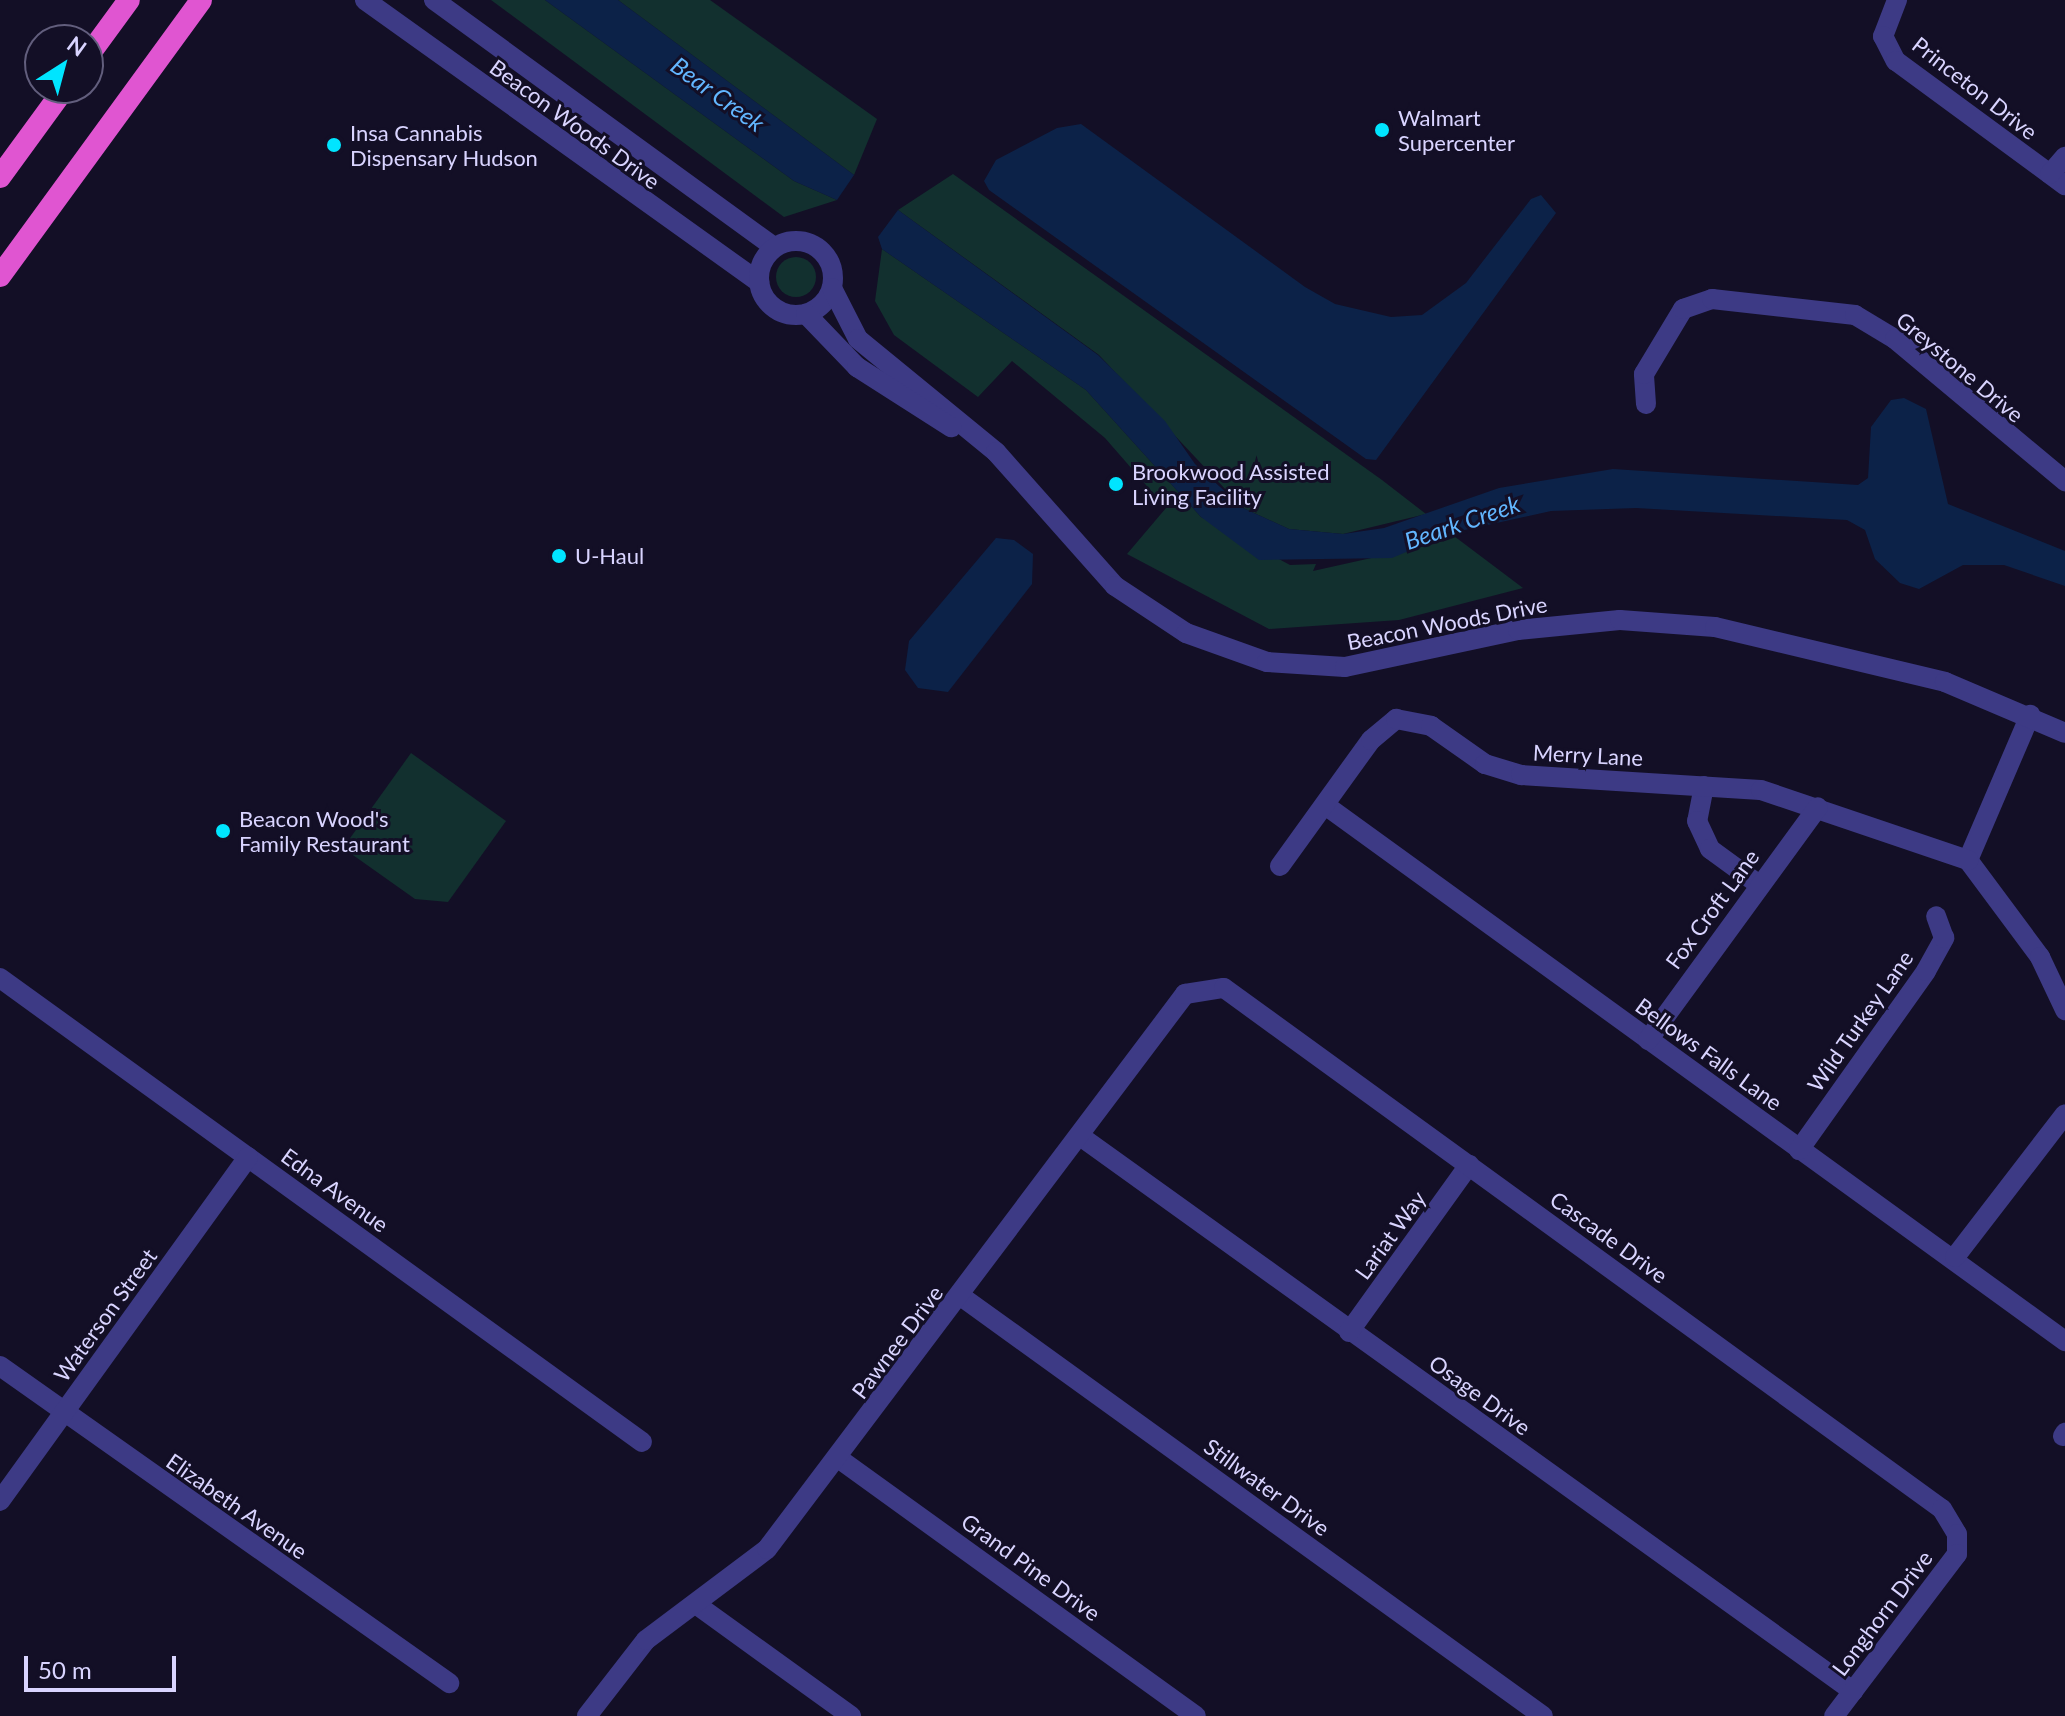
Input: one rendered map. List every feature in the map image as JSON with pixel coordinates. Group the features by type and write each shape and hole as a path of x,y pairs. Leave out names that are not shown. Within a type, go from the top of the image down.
{"highway":[{"path":"104,34 129,0"},
{"path":"0,276 201,0"},
{"path":"0,177 53,104"}],"street":[{"name":"Beacon Woods Drive","path":"365,0 759,282 773,308 806,314 857,367 996,452"},
{"name":"Beacon Woods Drive","path":"434,0 774,247 796,241 816,246 832,268 832,288 858,339 996,452 1115,586 1186,633 1267,662 1345,667 1518,630 1620,620 1817,647 1945,682 2030,715 2065,733"},
{"name":"Princeton Drive","path":"1893,6 1883,36 1896,61 2057,180"},
{"path":"2057,180 2065,157"},
{"path":"759,282 774,247"},
{"path":"806,314 832,288"},
{"name":"Greystone Drive","path":"1646,404 1644,374 1683,309 1712,299 1855,315 1895,339 2065,481"},
{"path":"2030,715 1968,860 2040,957 2065,1010"},
{"name":"Merry Lane","path":"1280,866 1371,740 1396,719 1431,726 1485,764 1521,775 1761,790 1968,860"},
{"path":"1704,786 1697,821 1710,849 1758,884"},
{"name":"Bellows Falls Lane","path":"1325,805 1799,1150 1955,1257 2065,1341"},
{"name":"Fox Croft Lane","path":"1648,1040 1758,884 1818,807"},
{"name":"Wild Turkey Lane","path":"1799,1150 1926,971 1944,938 1936,916"},
{"name":"Edna Avenue","path":"0,978 642,1442"},
{"name":"Pawnee Drive","path":"587,1716 646,1640 697,1605 767,1549 962,1297 1185,994 1224,988"},
{"name":"Cascade Drive","path":"1224,988 1942,1509 1957,1534"},
{"path":"1955,1257 2065,1114"},
{"name":"Osage Drive","path":"1080,1136 1853,1691"},
{"name":"Waterson Street","path":"0,1501 248,1157"},
{"name":"Lariat Way","path":"1349,1332 1469,1165"},
{"name":"Stillwater Drive","path":"962,1297 1543,1716"},
{"name":"Elizabeth Avenue","path":"0,1366 449,1683"},
{"name":"Grand Pine Drive","path":"838,1458 1196,1716"},
{"name":"Longhorn Drive","path":"1834,1716 1957,1554 1957,1534"},
{"path":"697,1605 851,1716"}],"green space":[{"path":"491,0 545,0 794,181 837,200 784,217"},
{"path":"618,0 710,0 877,119 854,175"},
{"path":"953,174 1426,514 1343,534 1289,529 1243,508 1099,355 898,210"},
{"path":"882,249 1086,390 1201,517 1290,565 1316,564 1313,571 1434,544 1450,533 1523,588 1399,620 1269,629 1127,554 1166,508 1105,438 1012,361 978,397 894,335 875,301"},
{"path":"796,257 810,263 816,277 810,291 796,297 782,291 776,277 782,263"},
{"path":"411,753 506,821 448,902 415,899 343,848"}],"water":[{"name":"Bear Creek","path":"545,0 618,0 854,175 837,200 794,181"},
{"path":"1081,124 1305,287 1335,304 1391,317 1422,315 1466,283 1531,199 1541,195 1556,213 1376,460 1366,459 989,190 984,181 996,160 1057,128"},
{"name":"Beark Creek","path":"898,210 1098,355 1165,421 1195,464 1243,508 1289,529 1343,534 1384,528 1499,488 1613,469 1858,485 1868,478 1871,427 1891,400 1904,398 1926,409 1948,504 2065,551 2065,586 2004,565 1963,565 1919,589 1900,583 1875,559 1865,530 1847,520 1636,508 1551,511 1451,533 1392,558 1259,560 1201,517 1086,390 882,249 878,237"},
{"path":"996,538 1014,540 1033,554 1032,584 948,692 918,688 905,670 909,641"}],"place":[{"name":"Walmart Supercenter","path":"1382,130"},
{"name":"Insa Cannabis Dispensary Hudson","path":"334,145"},
{"name":"Brookwood Assisted Living Facility","path":"1116,484"},
{"name":"U-Haul","path":"559,556"},
{"name":"Beacon Wood's Family Restaurant","path":"223,831"}]}
